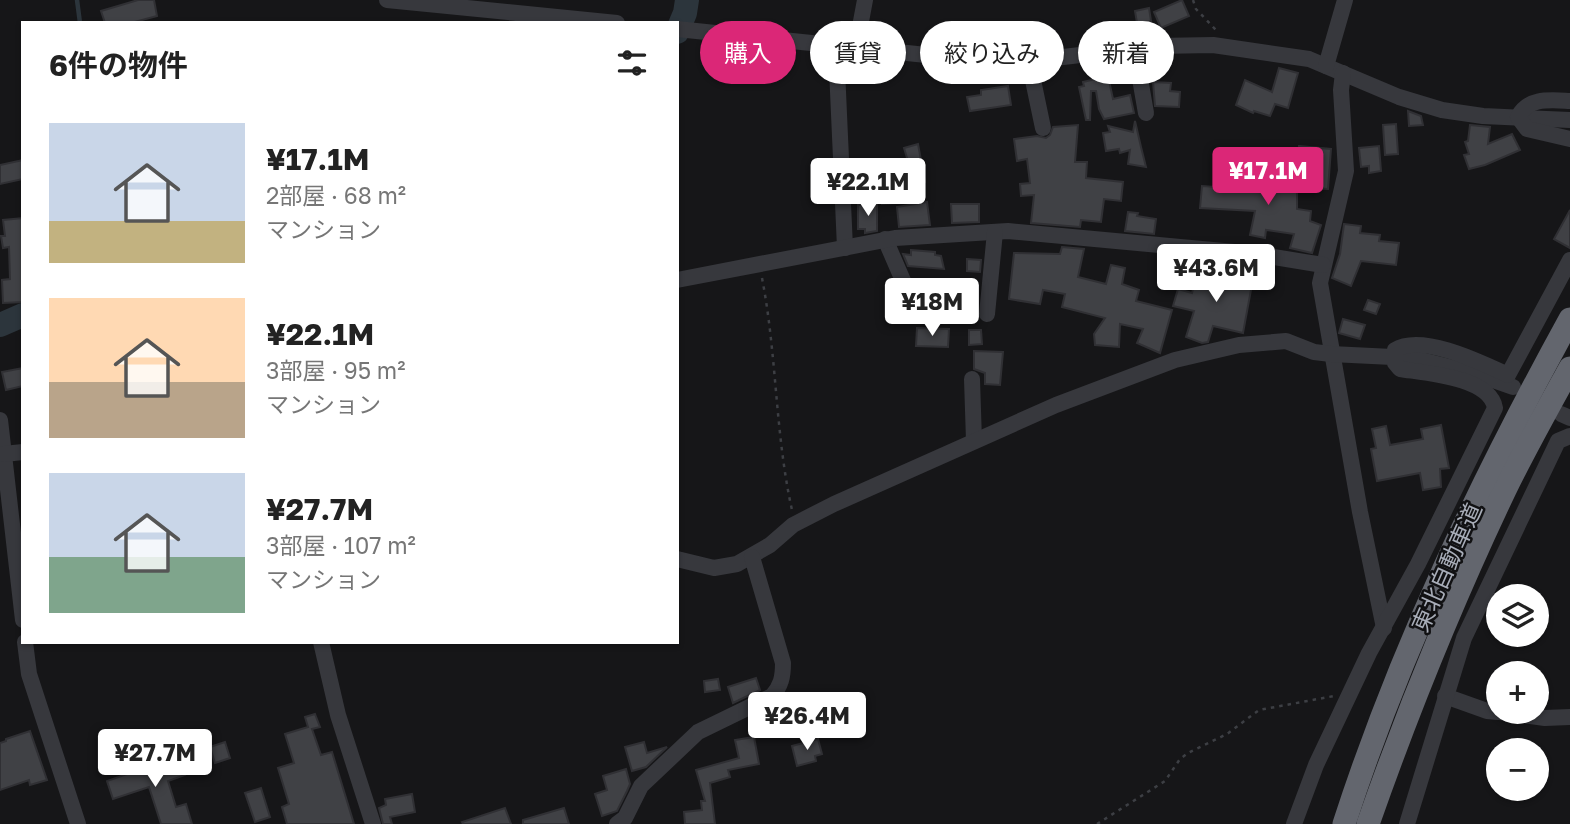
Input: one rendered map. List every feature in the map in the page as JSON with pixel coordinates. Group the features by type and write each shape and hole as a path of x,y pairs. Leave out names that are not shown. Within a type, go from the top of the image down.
{"highway":[{"name":"東北自動車道","path":"1344,824 1389,697 1436,587 1484,484 1570,319"},
{"name":"東北自動車道","path":"1368,824 1402,726 1451,609 1506,489 1570,368"}],"street":[{"path":"387,0 597,21"},
{"path":"861,21 865,0"},
{"path":"1326,66 1345,0"},
{"path":"682,29 810,44"},
{"path":"1174,46 1224,46 1309,58 1399,97 1442,110 1483,116 1570,120"},
{"path":"1343,73 1341,90 1346,171 1320,283 1331,354 1384,628"},
{"path":"838,84 845,248"},
{"path":"1034,84 1043,128"},
{"path":"1141,84 1146,113"},
{"path":"1518,117 1522,109 1533,102 1570,101"},
{"path":"1518,117 1527,130 1570,139"},
{"path":"679,280 911,235 995,232 1021,232 1256,254 1324,265"},
{"path":"987,314 995,232"},
{"path":"885,239 911,299"},
{"path":"1294,824 1316,765 1348,696 1495,408 1493,398 1484,390 1442,375 1400,369 1396,365 1395,350 1404,344 1425,346 1468,356 1508,375 1570,260"},
{"path":"679,559 714,568 737,564 770,545 795,524 974,441 1082,394 1175,360 1239,345 1286,341 1314,352 1413,358 1513,387"},
{"path":"972,379 974,441"},
{"path":"0,420 21,603"},
{"path":"1407,824 1464,638 1558,441 1570,436"},
{"path":"4,454 21,452"},
{"path":"617,824 625,818 641,786 698,732 772,696 780,687 783,663 752,557"},
{"path":"25,644 29,674 78,824"},
{"path":"321,644 338,715 373,824"},
{"path":"1445,696 1486,711"},
{"path":"1549,718 1570,717"}],"path":[{"path":"1193,0 1196,9 1221,36 1224,46"},
{"path":"759,265 769,317 784,476 795,524"},
{"path":"1097,824 1165,781 1180,759 1188,753 1227,734 1259,710 1331,696 1348,696"}],"building":[{"path":"138,0 154,0 157,16 138,21 104,21 101,11"},
{"path":"1182,0 1189,16 1174,22 1158,21 1154,12"},
{"path":"1149,8 1151,21 1137,21 1135,11"},
{"path":"1279,68 1298,73 1288,108 1275,104 1270,116 1254,111 1253,113 1236,105 1245,80 1272,92"},
{"path":"1110,84 1113,99 1130,95 1134,113 1104,119 1096,91 1091,91 1090,120 1086,120 1079,87"},
{"path":"1153,84 1171,84 1170,91 1180,92 1179,107 1155,106"},
{"path":"1008,86 1011,105 970,111 967,97 981,95 981,90"},
{"path":"1408,111 1421,116 1423,125 1409,126"},
{"path":"1135,121 1146,167 1128,164 1130,150 1120,153 1119,149 1106,151 1103,133 1110,132 1108,126 1133,132"},
{"path":"1396,124 1398,154 1385,155 1383,125"},
{"path":"1078,125 1075,162 1087,162 1086,178 1123,182 1121,201 1104,199 1101,222 1081,220 1080,227 1031,223 1034,195 1021,196 1020,184 1030,183 1027,159 1017,161 1014,139 1037,136 1046,138 1053,127"},
{"path":"1470,125 1490,127 1488,144 1512,134 1520,150 1469,169 1464,155 1469,154 1465,142 1468,141"},
{"path":"918,144 925,182 887,187 885,171 910,168 904,148"},
{"path":"1299,146 1331,149 1328,189 1311,188 1312,166 1298,165"},
{"path":"1379,146 1381,171 1369,173 1369,166 1361,167 1359,148"},
{"path":"21,160 21,179 0,184 0,165"},
{"path":"1277,168 1291,169 1289,191 1297,191 1297,209 1311,211 1310,221 1321,225 1312,253 1290,248 1294,234 1266,230 1265,238 1250,235 1255,211 1200,208 1202,186 1249,189 1251,169 1277,171"},
{"path":"882,192 895,192 895,203 882,204"},
{"path":"927,202 930,225 899,227 897,207"},
{"path":"877,204 877,231 865,233 865,229 858,229 858,205"},
{"path":"951,204 979,204 979,222 952,223"},
{"path":"1570,210 1570,248 1554,239"},
{"path":"1128,212 1156,219 1154,234 1125,231"},
{"path":"21,218 21,302 3,303 2,280 10,279 9,247 3,248 1,236 5,236 3,220"},
{"path":"1344,224 1361,226 1360,233 1380,235 1379,241 1399,243 1396,265 1361,261 1351,286 1332,278 1340,254"},
{"path":"1062,247 1084,249 1078,277 1106,284 1111,265 1125,268 1122,284 1139,290 1136,301 1172,310 1160,353 1137,343 1143,329 1120,324 1119,347 1095,345 1094,334 1105,318 1062,307 1065,294 1043,290 1040,304 1009,299 1014,253 1060,254"},
{"path":"911,250 935,252 935,255 941,256 944,269 908,266 903,254 911,255"},
{"path":"967,259 981,260 980,272 967,271"},
{"path":"1198,270 1229,278 1229,275 1253,279 1243,333 1213,326 1208,342 1202,343 1186,337 1194,311 1173,306 1178,289 1192,293"},
{"path":"918,289 950,292 949,312 934,307 936,303 921,302"},
{"path":"1368,300 1380,304 1376,314 1364,310"},
{"path":"1343,319 1365,325 1360,339 1339,333"},
{"path":"917,328 949,329 948,347 916,346"},
{"path":"969,330 981,330 982,344 969,345"},
{"path":"974,351 1003,352 1000,385 985,384 985,373 974,369"},
{"path":"21,368 21,386 6,390 2,372"},
{"path":"1441,425 1449,468 1440,469 1441,487 1423,490 1420,473 1377,481 1371,449 1376,448 1372,429 1386,426 1390,445 1423,439 1421,429"},
{"path":"756,678 760,690 733,703 728,687"},
{"path":"718,679 720,690 705,692 704,681"},
{"path":"810,695 814,710 795,716 791,700"},
{"path":"315,714 320,727 312,729 321,755 332,752 354,824 287,824 282,807 289,804 278,768 294,763 285,734 308,727 305,717"},
{"path":"30,731 47,780 30,785 29,780 0,790 0,743"},
{"path":"754,737 759,764 728,770 730,777 710,783 715,824 685,824 684,812 702,810 701,801 705,801 696,770 739,758 735,740"},
{"path":"818,739 822,754 815,756 816,761 797,766 792,746"},
{"path":"225,742 230,758 215,763 210,747"},
{"path":"644,742 647,753 667,747 646,767 632,771 625,747"},
{"path":"178,756 185,775 168,781 176,807 186,804 192,824 161,824 149,787 113,799 107,781"},
{"path":"626,769 630,784 617,811 602,816 595,794 607,790 603,776"},
{"path":"261,788 270,817 255,822 245,793"},
{"path":"412,794 415,812 390,817 392,824 383,824 379,808 386,805 385,799"},
{"path":"505,808 511,824 462,822"},
{"path":"564,808 569,824 523,824 523,820"}],"waterway":[{"path":"77,0 80,21"},
{"path":"679,27 687,0"},
{"path":"0,325 21,316"}]}
